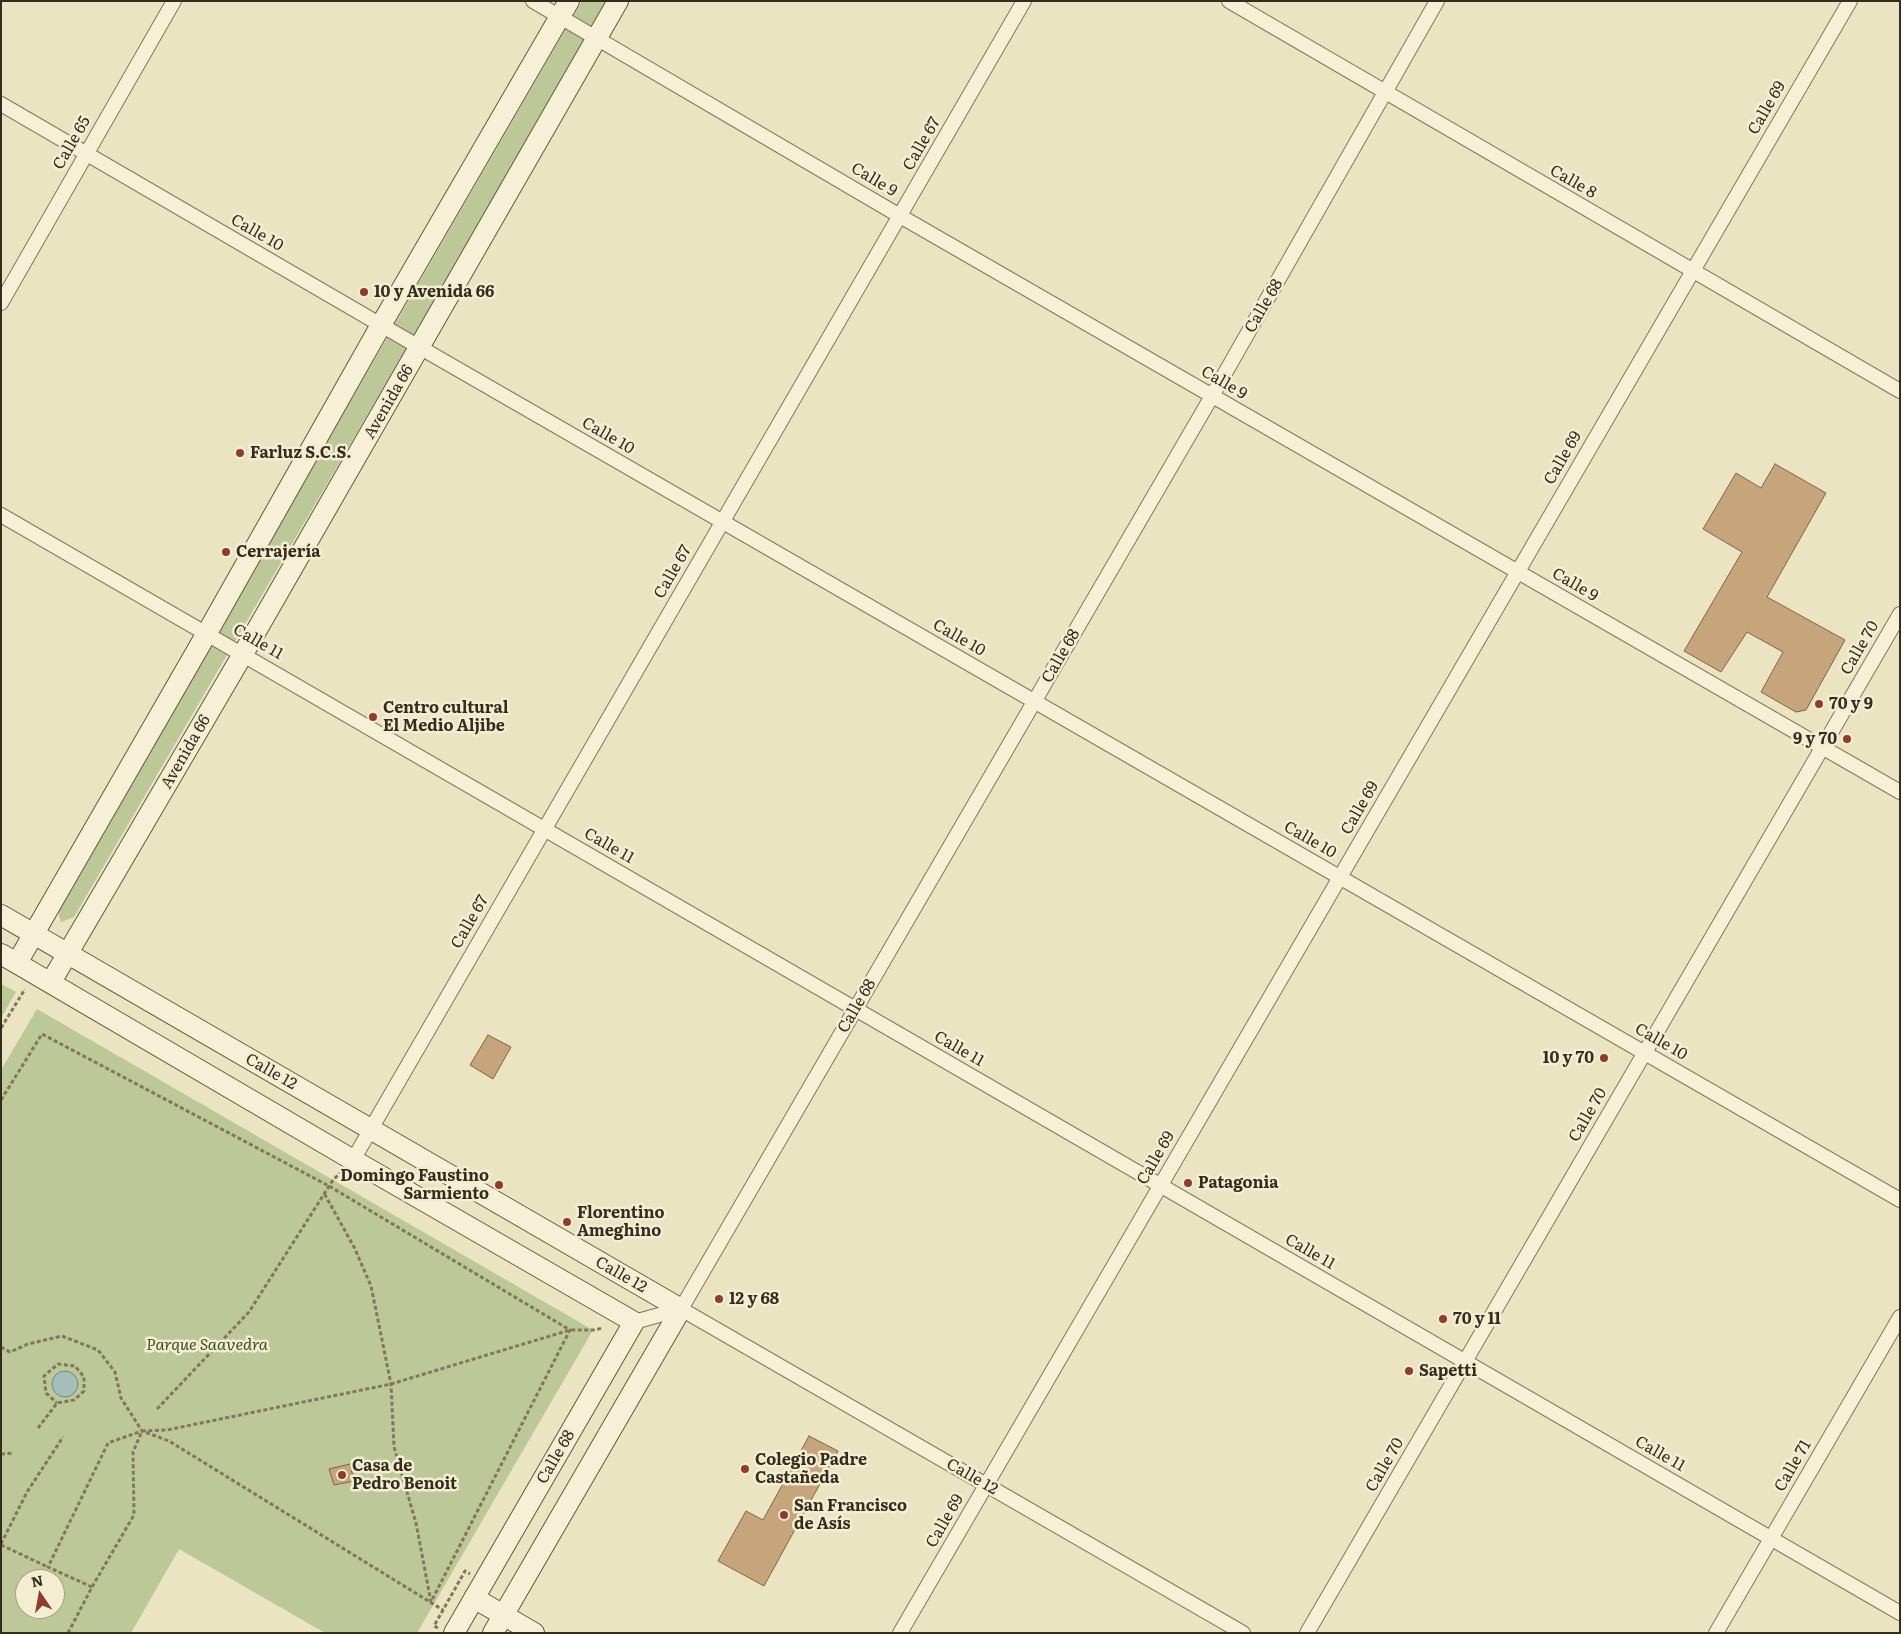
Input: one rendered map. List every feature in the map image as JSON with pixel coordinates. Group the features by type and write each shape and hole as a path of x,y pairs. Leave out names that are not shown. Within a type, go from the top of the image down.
{"main road":[{"name":"Avenida 66","path":"51,982 244,654 618,1"},
{"path":"564,9 381,325 34,934 9,958 348,1164 634,1322"},
{"name":"Calle 12","path":"1,915 681,1309"},
{"name":"Calle 68","path":"493,1633 681,1309"},
{"name":"Calle 68","path":"457,1631 474,1598 634,1322"},
{"path":"474,1598 534,1633"}],"street":[{"name":"Calle 65","path":"1,303 174,1"},
{"name":"Calle 9","path":"533,1 564,9 597,38 900,216 1900,792"},
{"name":"Calle 67","path":"348,1164 370,1130 1024,1"},
{"name":"Calle 8","path":"1229,1 1900,391"},
{"name":"Calle 68","path":"681,1309 1212,396 1437,1"},
{"name":"Calle 69","path":"900,1633 1850,1"},
{"name":"Calle 10","path":"1,104 420,348 1900,1200"},
{"name":"Calle 11","path":"1,515 1900,1613"},
{"name":"Calle 70","path":"1307,1633 1900,614"},
{"path":"634,1322 681,1309"},
{"name":"Calle 12","path":"681,1309 1243,1633"},
{"name":"Calle 71","path":"1716,1633 1900,1317"}],"path":[{"path":"1,1028 26,986"},
{"path":"1,1100 42,1034 329,1186 570,1330"},
{"path":"157,1409 249,1312 324,1193 348,1164"},
{"path":"324,1193 354,1247 371,1286 391,1384 394,1447 416,1523 431,1602"},
{"path":"48,1567 108,1443 142,1431 167,1430 391,1384 570,1330 603,1328"},
{"path":"431,1602 570,1330"},
{"path":"1,1347 10,1352 28,1344 62,1336 98,1350 115,1372 121,1398 142,1431 168,1441 442,1610"},
{"path":"38,1428 57,1403 74,1400 84,1391 84,1377 76,1366 58,1364 44,1376 46,1393 57,1403"},
{"path":"68,1633 92,1587 134,1515 133,1452 142,1431"},
{"path":"63,1437 26,1492 1,1544 92,1587"},
{"path":"1,1454 14,1453"}],"green space":[{"path":"582,1 609,1 74,917 61,922 57,908"},
{"path":"1,984 16,992 1,1018"},
{"name":"Parque Saavedra","path":"37,1009 593,1330 417,1633 325,1633 179,1549 131,1633 1,1633 1,1070"}],"water":[{"path":"65,1371 74,1375 78,1384 74,1393 65,1397 56,1393 52,1384 56,1375"}],"building":[{"path":"1775,464 1826,493 1767,597 1845,640 1806,710 1796,712 1761,692 1783,652 1747,632 1721,672 1684,651 1742,552 1703,529 1736,473 1761,488"},
{"path":"488,1035 511,1047 493,1079 470,1065"},
{"name":"San Francisco de Asís","path":"809,1436 838,1451 764,1586 718,1561 746,1511 763,1520"},
{"name":"Casa de Pedro Benoit","path":"350,1464 354,1481 334,1485 329,1469"}],"place":[{"name":"10 y Avenida 66","path":"364,292"},
{"name":"Farluz S.C.S.","path":"240,453"},
{"name":"Cerrajería","path":"226,552"},
{"name":"70 y 9","path":"1819,704"},
{"name":"Centro cultural El Medio Aljibe","path":"373,717"},
{"name":"9 y 70","path":"1847,739"},
{"name":"10 y 70","path":"1604,1058"},
{"name":"Patagonia","path":"1188,1183"},
{"name":"Domingo Faustino Sarmiento","path":"499,1185"},
{"name":"Florentino Ameghino","path":"567,1222"},
{"name":"12 y 68","path":"719,1299"},
{"name":"70 y 11","path":"1443,1319"},
{"name":"Sapetti","path":"1409,1371"},
{"name":"Colegio Padre Castañeda","path":"745,1469"},
{"name":"Casa de Pedro Benoit","path":"342,1475"},
{"name":"San Francisco de Asís","path":"784,1515"}]}
